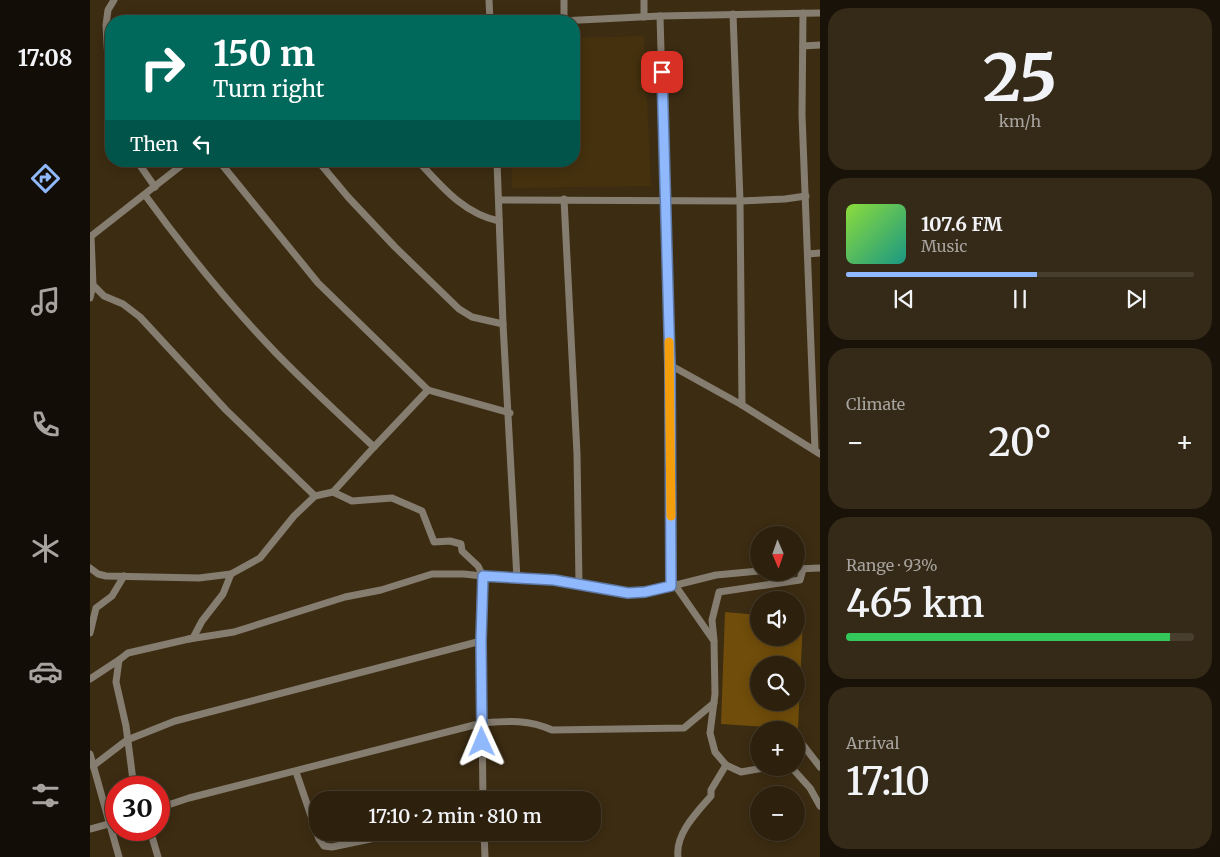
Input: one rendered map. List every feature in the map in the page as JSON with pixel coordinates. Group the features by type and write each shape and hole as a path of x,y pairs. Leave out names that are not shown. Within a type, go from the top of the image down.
{"street":[{"path":"107,15 114,0"},
{"path":"489,0 490,15"},
{"path":"564,0 564,15"},
{"path":"644,0 644,17"},
{"path":"803,13 802,115 817,452"},
{"path":"580,20 660,16 820,13"},
{"path":"733,14 740,201 742,405"},
{"path":"660,16 670,365 671,586"},
{"path":"803,46 820,46"},
{"path":"141,167 155,187"},
{"path":"90,298 93,284 90,237 180,167"},
{"path":"224,167 318,283 428,390 510,412"},
{"path":"323,167 395,248 459,308 472,317 503,324"},
{"path":"424,167 462,206 474,214 499,221"},
{"path":"497,167 503,324 510,412 517,579"},
{"path":"145,195 183,247 241,316 374,447"},
{"path":"499,200 740,201 806,196"},
{"path":"564,199 576,444 579,584"},
{"path":"808,254 820,253"},
{"path":"93,284 104,296 123,304 140,317 226,410 315,496"},
{"path":"670,365 742,405 817,452"},
{"path":"90,568 98,574 124,576 199,578 231,574 260,558 294,516 315,496 332,492 428,390"},
{"path":"332,492 352,502 392,498 422,512 434,542 461,544 462,551 478,566 483,576 481,641 483,791"},
{"path":"805,569 820,568"},
{"path":"90,679 128,653 234,632 345,597 392,587 417,577 445,573 554,580 628,593 645,592 716,575 750,572"},
{"path":"189,640 195,635 218,601 231,574"},
{"path":"90,633 96,608 112,596 124,576"},
{"path":"750,770 741,772 726,765 715,752 710,733 714,703 714,640 712,620 720,592 793,581"},
{"path":"671,586 677,588 714,640"},
{"path":"93,766 127,740 175,721 481,641"},
{"path":"120,660 116,682 126,726 132,776"},
{"path":"170,804 482,723 516,720 536,723 552,730 684,728 714,703"},
{"path":"805,748 820,767"},
{"path":"90,754 105,799"},
{"path":"678,857 678,841 695,814 711,796 711,790 726,765"},
{"path":"296,772 309,810"},
{"path":"799,776 810,788 820,806"},
{"path":"90,829 105,825"},
{"path":"117,841 119,857"},
{"path":"153,841 158,857"},
{"path":"320,841 324,846 332,847 361,841"},
{"path":"484,841 485,857"}],"shaded area":[{"path":"644,36 651,186 512,188 512,167 580,167 580,38"},
{"path":"725,612 750,614 750,646 802,646 801,656 750,656 750,711 799,711 798,721 750,721 750,726 721,724"}],"slow traffic":[{"path":"669,342 671,516"}],"route":[{"path":"482,742 481,641 483,576 564,581 610,592 628,593 645,592 671,586 670,365 662,72"}]}
